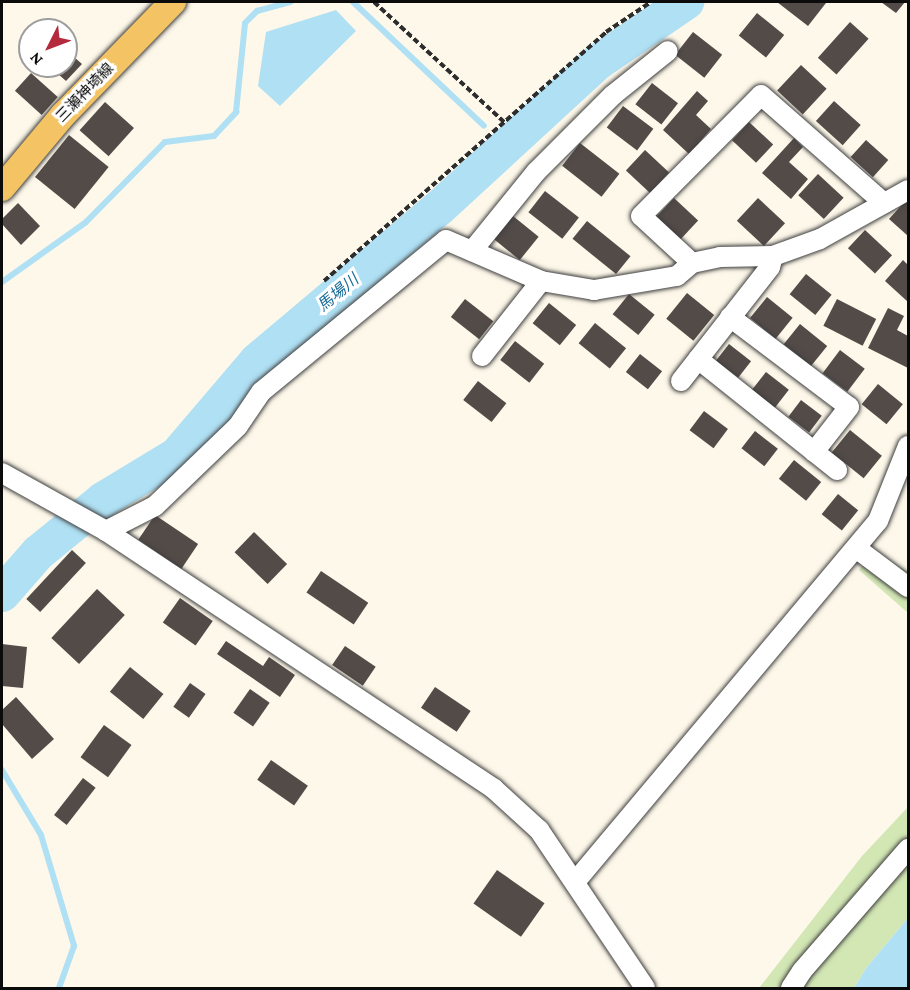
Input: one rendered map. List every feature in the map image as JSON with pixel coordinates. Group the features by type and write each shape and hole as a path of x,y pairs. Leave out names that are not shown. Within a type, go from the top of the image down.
{"main road":[{"name":"三瀬神埼線","path":"2,188 63,115 173,2"}],"street":[{"path":"472,251 536,172 613,95 668,51"},
{"path":"692,263 641,216 761,95 884,203"},
{"path":"106,531 155,506 238,426 261,392 446,240 541,281 594,290 677,276 692,263 720,257 774,256 820,239 909,190"},
{"path":"681,381 770,267 774,256"},
{"path":"482,356 541,281"},
{"path":"730,317 849,408 814,452"},
{"path":"698,359 837,470"},
{"path":"575,882 878,521 909,446"},
{"path":"2,473 106,531 494,789 539,830 645,988"},
{"path":"856,548 909,587"},
{"path":"791,988 802,971 909,849"}],"path":[{"path":"374,2 504,122"},
{"path":"324,281 606,32 651,2"}],"green space":[{"path":"874,551 908,572 908,613 859,570"},
{"path":"908,807 908,918 867,967 854,988 759,988 862,856"}],"water":[{"path":"336,10 356,31 280,106 258,86 266,32"},
{"path":"908,918 908,988 854,988 867,967"}],"building":[{"path":"777,2 825,2 826,3 808,26"},
{"path":"881,2 905,2 896,13"},
{"path":"757,13 784,35 766,58 739,36"},
{"path":"850,22 869,39 836,74 818,58"},
{"path":"693,32 722,55 704,78 675,55"},
{"path":"801,65 827,89 803,114 777,91"},
{"path":"26,78 37,78 58,97 42,115 15,91"},
{"path":"652,83 678,103 661,125 635,104"},
{"path":"697,91 708,101 696,115 711,129 689,154 663,130"},
{"path":"834,101 861,125 843,145 816,121"},
{"path":"105,102 134,128 109,156 80,130"},
{"path":"623,106 653,129 637,150 607,128"},
{"path":"749,122 773,145 756,163 732,140"},
{"path":"69,135 109,167 75,209 35,177"},
{"path":"794,138 803,147 789,162 808,179 791,199 762,173"},
{"path":"866,140 888,160 873,177 851,157"},
{"path":"580,143 619,174 602,197 562,166"},
{"path":"645,150 669,173 650,193 626,170"},
{"path":"818,174 844,198 824,219 798,195"},
{"path":"545,191 579,217 562,239 528,212"},
{"path":"674,198 698,221 680,240 656,218"},
{"path":"758,198 785,223 764,246 737,221"},
{"path":"908,198 908,236 889,219"},
{"path":"18,203 40,226 21,245 2,224 2,219"},
{"path":"513,216 539,237 520,260 494,239"},
{"path":"587,221 631,256 616,274 573,239"},
{"path":"865,230 892,255 875,274 848,248"},
{"path":"903,260 908,265 908,302 885,281"},
{"path":"806,274 832,295 815,315 790,294"},
{"path":"687,293 714,315 693,341 666,319"},
{"path":"629,294 655,315 638,335 613,314"},
{"path":"767,297 793,318 776,339 750,318"},
{"path":"465,299 493,321 479,339 451,317"},
{"path":"837,299 876,319 863,346 823,326"},
{"path":"549,303 576,325 560,345 533,323"},
{"path":"888,308 904,316 897,330 908,336 908,368 868,348"},
{"path":"595,323 626,348 610,368 579,343"},
{"path":"800,324 827,346 811,366 784,344"},
{"path":"515,341 544,364 529,383 500,360"},
{"path":"729,344 751,361 738,378 716,361"},
{"path":"840,350 865,369 847,392 823,373"},
{"path":"640,354 662,371 648,389 626,372"},
{"path":"766,372 789,390 775,408 752,390"},
{"path":"478,381 506,403 492,422 463,400"},
{"path":"878,384 903,404 887,424 862,404"},
{"path":"801,400 822,416 809,432 788,417"},
{"path":"704,411 728,429 714,448 690,430"},
{"path":"850,430 882,456 864,478 832,453"},
{"path":"755,431 778,449 764,466 741,448"},
{"path":"794,460 821,482 806,501 779,479"},
{"path":"838,494 858,510 842,531 822,514"},
{"path":"155,515 198,544 181,569 138,540"},
{"path":"254,532 287,564 268,584 235,552"},
{"path":"72,550 86,563 40,612 26,599"},
{"path":"321,571 368,603 354,624 306,593"},
{"path":"97,589 125,615 79,664 51,638"},
{"path":"180,598 213,621 196,646 163,623"},
{"path":"226,641 263,666 269,657 295,675 280,697 217,654"},
{"path":"2,644 27,647 23,688 2,686"},
{"path":"345,646 376,667 363,686 332,665"},
{"path":"130,667 163,694 143,719 110,692"},
{"path":"190,683 206,694 189,718 173,707"},
{"path":"435,687 471,711 457,732 421,708"},
{"path":"250,689 270,703 253,727 233,713"},
{"path":"16,697 54,739 32,759 2,724 2,710"},
{"path":"104,725 132,745 108,777 80,757"},
{"path":"271,760 308,786 294,805 257,780"},
{"path":"83,778 96,788 67,825 54,815"},
{"path":"497,870 545,903 521,937 473,904"}],"waterway":[{"path":"2,282 86,222 165,142 214,136 236,112 245,23 257,11 291,2"},
{"path":"353,2 484,126"},
{"name":"馬場川","path":"2,594 38,553 103,500 177,455 257,361 439,208 598,62 686,2"},
{"name":"馬場川","path":"2,597 7,590"},
{"path":"2,770 41,835 74,946 59,988"}]}
